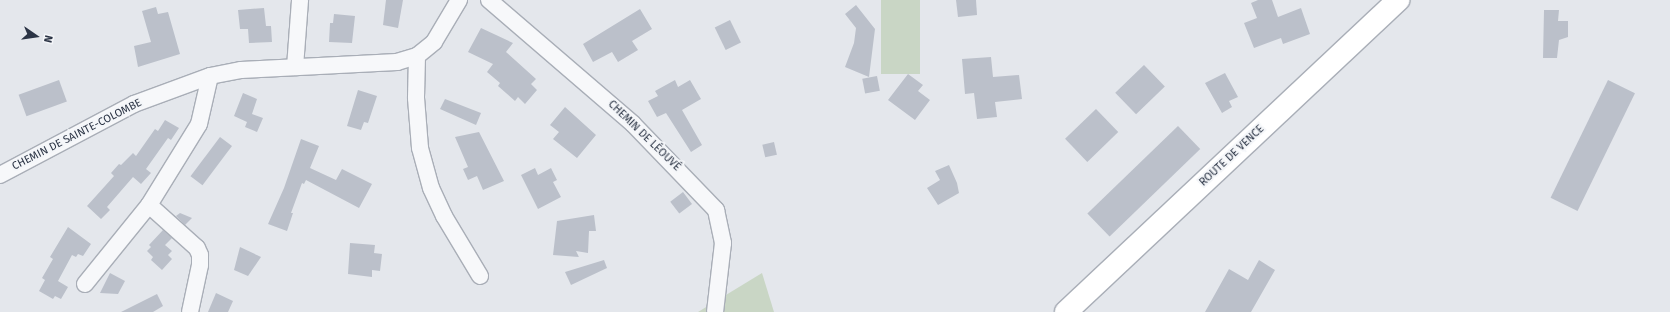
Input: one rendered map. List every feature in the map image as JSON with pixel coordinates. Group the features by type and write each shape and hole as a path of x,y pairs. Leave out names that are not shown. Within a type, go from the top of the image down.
{"main road":[{"name":"ROUTE DE VENCE","path":"1066,312 1398,0"}],"street":[{"path":"300,0 295,67 397,62 417,56 434,42 459,0"},
{"name":"CHEMIN DE LÉOUVÉ","path":"490,0 634,124 716,210 723,243 715,312"},
{"path":"417,56 416,98 420,148 431,188 444,216 480,276"},
{"name":"CHEMIN DE SAINTE-COLOMBE","path":"0,176 134,104 210,76 241,70 295,67"},
{"path":"85,284 149,205 199,124 210,76"},
{"path":"149,205 197,248 200,255 200,265 190,312"}],"green space":[{"path":"881,0 920,0 920,74 881,74"},
{"path":"762,273 774,312 698,312"}],"building":[{"path":"386,0 403,0 398,28 383,25"},
{"path":"956,0 976,0 977,15 958,17"},
{"path":"1258,0 1272,0 1278,17 1301,8 1310,34 1283,44 1281,38 1254,48 1244,23 1257,18 1251,3"},
{"path":"856,5 875,29 869,77 845,67 854,43 856,28 845,14"},
{"path":"156,7 158,14 168,12 180,54 138,67 134,46 151,42 142,11"},
{"path":"264,8 266,26 271,26 272,42 249,43 248,29 240,29 238,10"},
{"path":"640,9 652,29 632,41 638,50 618,62 612,52 593,62 583,44"},
{"path":"1544,10 1559,10 1558,21 1568,21 1568,37 1559,40 1557,58 1543,58"},
{"path":"334,14 355,16 352,43 329,42 330,23 333,23"},
{"path":"730,20 741,42 726,50 715,27"},
{"path":"481,28 513,43 506,52 536,79 531,84 537,90 525,104 518,97 515,101 498,86 500,83 487,72 493,64 468,52"},
{"path":"991,57 993,77 1019,75 1022,99 995,102 997,117 977,119 974,93 965,94 962,59"},
{"path":"1144,65 1165,87 1136,114 1115,93"},
{"path":"1225,73 1238,97 1229,101 1232,107 1222,113 1205,83"},
{"path":"908,74 923,85 918,91 930,100 915,120 888,100"},
{"path":"877,76 880,91 865,94 862,79"},
{"path":"59,80 67,102 26,116 19,95"},
{"path":"675,80 678,87 690,80 701,99 682,110 702,145 691,152 666,113 657,117 648,101 658,96 655,91"},
{"path":"1608,80 1635,93 1578,211 1551,198"},
{"path":"358,90 377,96 368,123 364,122 361,130 347,126"},
{"path":"243,93 257,99 252,114 263,118 257,132 245,127 247,122 234,116"},
{"path":"445,99 481,113 476,125 440,109"},
{"path":"565,107 596,135 577,158 553,139 559,132 550,125"},
{"path":"1096,109 1118,132 1087,162 1065,139"},
{"path":"165,120 179,128 171,140 168,138 146,169 151,173 141,184 133,177 107,207 110,210 101,219 87,206 114,176 111,173 119,164 121,165 133,153 136,156 155,129 158,131"},
{"path":"1178,126 1200,149 1110,237 1087,214"},
{"path":"479,132 504,181 483,190 477,176 468,180 463,169 468,167 455,137"},
{"path":"220,137 232,146 202,185 191,176"},
{"path":"301,139 319,146 310,168 336,180 342,169 372,184 359,208 306,180 304,184 302,183 291,213 293,213 287,231 268,224 284,188"},
{"path":"774,142 777,155 765,157 762,145"},
{"path":"949,165 957,183 959,193 938,205 927,188 940,180 935,171"},
{"path":"535,168 538,175 551,168 557,180 553,182 561,197 538,209 521,175"},
{"path":"683,192 692,204 679,214 670,202"},
{"path":"180,213 192,218 185,225 176,216"},
{"path":"594,215 596,231 589,231 588,253 576,251 579,257 553,255 557,221"},
{"path":"68,227 91,244 83,256 78,254 76,257 72,255 58,281 68,287 61,299 55,296 53,299 39,291 45,280 42,278 53,259 50,257"},
{"path":"163,230 172,238 165,245 172,251 168,255 172,259 162,270 151,260 153,257 147,251 151,247 149,245"},
{"path":"350,243 375,245 374,253 382,254 380,271 372,270 372,277 348,274"},
{"path":"240,247 261,257 248,276 234,270"},
{"path":"604,260 607,268 571,285 565,272"},
{"path":"1259,260 1275,270 1251,312 1205,312 1229,269 1248,280"},
{"path":"110,273 125,281 118,294 100,293"},
{"path":"216,293 233,301 228,312 208,312"},
{"path":"157,294 163,306 153,312 121,312"}]}
